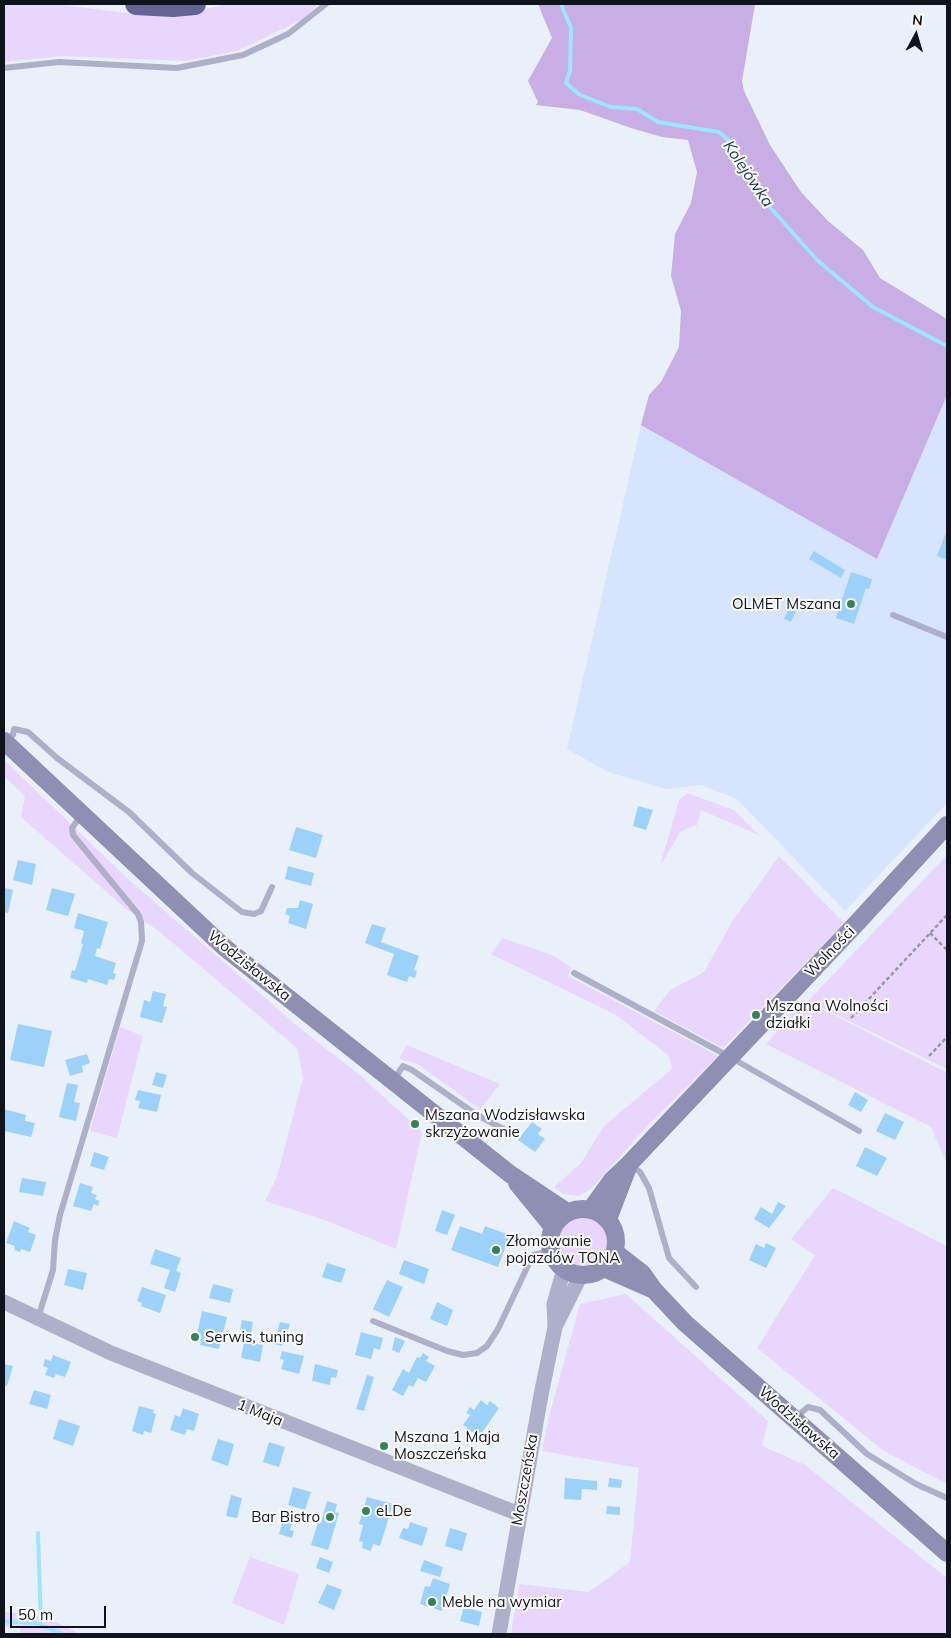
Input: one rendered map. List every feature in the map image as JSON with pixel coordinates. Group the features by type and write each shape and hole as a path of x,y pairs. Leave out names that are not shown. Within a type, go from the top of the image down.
{"highway":[{"path":"136,4 173,6 195,4"}],"main road":[{"name":"Wodzisławska","path":"4,740 224,947 510,1174 567,1212"},
{"name":"Wolności","path":"591,1209 612,1180 947,825"},
{"name":"Wolności","path":"608,1220 629,1164"},
{"name":"Wodzisławska","path":"510,1174 553,1227"},
{"path":"581,1208 591,1209 608,1220 615,1232 615,1252 604,1268 590,1274 581,1275 564,1269 556,1261 551,1251 550,1236 553,1227 567,1212 581,1208"},
{"name":"Wodzisławska","path":"615,1252 642,1273 654,1290 686,1323 947,1553"},
{"name":"Wodzisławska","path":"604,1268 654,1290"}],"street":[{"name":"Moszczeńska","path":"499,1634 519,1514 555,1327 554,1304 564,1269"},
{"name":"Moszczeńska","path":"555,1327 581,1275"},
{"name":"1 Maja","path":"4,1302 110,1353 519,1514"}],"lane":[{"path":"4,68 59,62 177,68 242,55 288,34 326,4"},
{"path":"893,615 947,637"},
{"path":"4,740 14,735 14,729 28,732 57,758 129,812 192,873 242,912 254,914 261,911 272,887"},
{"path":"38,1319 53,1270 55,1240 60,1215 142,941 141,922 138,914 73,836 72,828 82,814"},
{"path":"574,973 730,1056 859,1131"},
{"path":"392,1082 403,1066 412,1070 477,1115 511,1133"},
{"path":"629,1164 640,1172 649,1188 669,1258 696,1287"},
{"path":"373,1321 447,1352 463,1355 477,1354 487,1346 498,1328 533,1255 551,1251"},
{"path":"794,1419 808,1407 820,1410 867,1454 916,1484 947,1498"}],"path":[{"path":"850,1018 947,915"},
{"path":"930,933 947,950"},
{"path":"929,1056 947,1037"}],"shaded area":[{"path":"4,4 55,4 142,15 184,14 227,4 318,4 305,18 237,51 185,61 61,56 4,62"},
{"path":"538,4 755,4 742,81 744,91 770,145 801,192 828,221 863,250 880,278 947,319 947,395 877,559 641,425 649,395 661,382 679,347 681,311 671,276 675,234 691,203 697,172 688,140 662,137 580,110 536,105 538,102 528,81 552,38"},
{"path":"947,395 947,803 845,911 737,799 701,785 666,789 608,772 567,749 641,425 877,559"},
{"path":"4,760 127,878 302,1030 360,1075 422,1132 396,1249 325,1220 265,1201 277,1177 303,1078 297,1048 160,932 125,908 21,817 25,796 4,776"},
{"path":"687,793 734,810 759,835 701,810 697,825 681,831 660,866 679,800"},
{"path":"947,855 947,1069 808,1001"},
{"path":"779,856 844,923 723,1048 654,1011 670,990 704,972 732,922"},
{"path":"502,938 555,956 571,968 568,976 718,1056 648,1125 592,1188 579,1196 563,1194 554,1187 581,1163 604,1126 672,1069 669,1056 616,1015 491,954"},
{"path":"804,1000 947,1073 947,1164 931,1127 766,1044"},
{"path":"120,1027 143,1036 117,1138 90,1131"},
{"path":"407,1045 500,1084 480,1109 416,1063 399,1059"},
{"path":"833,1188 947,1246 947,1484 884,1451 757,1348 815,1255 791,1239"},
{"path":"583,1217 592,1219 603,1228 608,1242 606,1251 597,1262 583,1267 574,1265 563,1256 558,1242 560,1233 569,1222"},
{"path":"626,1294 768,1421 762,1446 805,1465 947,1578 947,1634 511,1634 519,1584 589,1592 630,1562 639,1468 542,1451 548,1420 580,1304"},
{"path":"250,1557 299,1574 284,1625 232,1603"},
{"path":"4,1612 43,1616 81,1634 19,1634 21,1628 4,1626"}],"building":[{"path":"947,530 947,560 937,556"},
{"path":"814,551 845,570 841,578 809,559"},
{"name":"OLMET Mszana","path":"851,572 872,579 869,589 866,588 854,624 836,618"},
{"path":"792,601 799,604 791,622 784,619"},
{"path":"638,806 653,810 646,830 633,826"},
{"path":"296,827 323,835 316,858 289,850"},
{"path":"18,860 36,864 32,885 13,880"},
{"path":"288,866 314,873 311,886 285,879"},
{"path":"5,888 13,890 8,913 4,912"},
{"path":"52,888 75,894 68,916 46,910"},
{"path":"300,900 313,904 306,929 288,923 290,916 285,914 287,908 298,908"},
{"path":"78,913 108,922 100,949 97,948 95,956 116,963 113,973 116,974 114,980 109,979 107,985 88,979 87,983 70,978 72,970 75,971 83,944 81,943 84,931 74,928"},
{"path":"372,924 386,928 381,942 419,956 414,970 417,971 415,978 409,976 407,982 387,975 394,954 365,943"},
{"path":"153,991 166,994 163,1006 167,1007 162,1023 140,1017 144,1000 150,1002"},
{"path":"18,1024 52,1031 44,1067 10,1060"},
{"path":"87,1054 90,1063 82,1066 83,1072 70,1076 65,1060"},
{"path":"156,1072 167,1075 163,1088 152,1085"},
{"path":"67,1083 78,1085 74,1102 80,1103 76,1121 59,1117"},
{"path":"138,1090 161,1095 157,1112 138,1108 140,1101 135,1100"},
{"path":"855,1092 868,1100 861,1112 848,1105"},
{"path":"4,1109 26,1115 25,1121 35,1123 31,1137 4,1131"},
{"path":"885,1113 904,1122 895,1140 876,1131"},
{"path":"532,1122 542,1129 538,1134 545,1139 535,1152 518,1140"},
{"path":"865,1147 887,1158 877,1176 856,1166"},
{"path":"94,1152 109,1157 104,1170 90,1166"},
{"path":"22,1178 46,1182 43,1196 19,1192"},
{"path":"80,1183 93,1187 91,1193 97,1195 95,1199 99,1201 98,1206 94,1204 91,1211 73,1206"},
{"path":"778,1202 786,1206 769,1228 754,1219 761,1207 772,1214"},
{"path":"442,1210 455,1215 447,1235 435,1231"},
{"path":"14,1221 30,1228 28,1232 36,1235 30,1252 21,1249 20,1252 14,1250 15,1246 6,1243"},
{"path":"460,1226 482,1234 485,1226 510,1235 498,1267 451,1250"},
{"path":"766,1243 776,1248 766,1268 749,1260 756,1244 764,1248"},
{"path":"155,1249 181,1258 176,1271 181,1273 175,1292 164,1288 170,1270 150,1264"},
{"path":"404,1260 429,1269 424,1284 399,1274"},
{"path":"327,1263 346,1269 341,1283 322,1277"},
{"path":"68,1269 87,1273 83,1290 64,1285"},
{"path":"387,1280 403,1287 389,1317 373,1309"},
{"path":"213,1284 233,1289 230,1303 209,1298"},
{"path":"142,1287 166,1295 160,1313 141,1306 142,1303 137,1301"},
{"path":"437,1302 453,1310 447,1326 430,1319"},
{"path":"202,1311 227,1317 219,1349 200,1345 201,1341 196,1339"},
{"path":"242,1320 253,1322 251,1333 240,1330"},
{"path":"280,1322 290,1324 288,1330 286,1330 282,1346 274,1344"},
{"path":"361,1332 383,1338 380,1350 374,1348 371,1359 355,1355"},
{"path":"395,1337 405,1341 399,1353 392,1350"},
{"path":"244,1342 263,1345 260,1362 241,1358"},
{"path":"282,1351 304,1356 299,1374 281,1369 284,1360 280,1359"},
{"path":"423,1353 429,1357 426,1361 435,1366 426,1382 418,1378 413,1387 409,1385 403,1396 392,1390 403,1369 409,1373 417,1357 420,1358"},
{"path":"53,1355 71,1362 65,1377 56,1374 54,1378 45,1375 48,1368 43,1366 45,1359 51,1361"},
{"path":"4,1364 13,1366 7,1386 4,1385"},
{"path":"315,1364 338,1370 336,1378 331,1377 330,1385 312,1381"},
{"path":"367,1375 374,1377 364,1411 356,1409"},
{"path":"34,1390 51,1395 47,1409 29,1404"},
{"path":"481,1400 487,1405 490,1401 499,1408 479,1437 463,1425 470,1415 466,1413 470,1407 474,1410"},
{"path":"139,1406 154,1410 153,1413 156,1414 151,1433 144,1431 143,1435 132,1431"},
{"path":"183,1408 199,1414 194,1431 187,1429 185,1435 170,1430 175,1415 180,1417"},
{"path":"59,1419 80,1426 73,1446 53,1439"},
{"path":"218,1439 234,1444 228,1466 211,1460"},
{"path":"269,1442 285,1447 279,1467 263,1462"},
{"path":"565,1478 597,1481 597,1490 582,1489 581,1500 564,1499"},
{"path":"609,1478 622,1480 621,1488 608,1487"},
{"path":"293,1487 311,1492 305,1510 288,1505"},
{"path":"231,1495 242,1498 237,1518 226,1516"},
{"path":"367,1497 393,1504 380,1546 373,1544 371,1551 362,1548 363,1542 359,1541 363,1525 359,1524"},
{"path":"327,1501 337,1504 335,1512 339,1513 328,1550 311,1545 318,1522 321,1523"},
{"path":"607,1506 620,1507 620,1515 606,1514"},
{"path":"283,1520 292,1523 290,1530 294,1531 292,1538 279,1534"},
{"path":"410,1522 428,1528 422,1546 399,1538 403,1528 408,1529"},
{"path":"450,1528 467,1533 462,1551 445,1546"},
{"path":"320,1557 333,1562 329,1573 316,1568"},
{"path":"424,1560 443,1567 440,1577 420,1571"},
{"path":"433,1578 450,1584 442,1611 420,1604 425,1586 430,1587"},
{"path":"327,1584 342,1590 334,1610 318,1603"},
{"path":"464,1607 482,1612 479,1626 460,1621"}],"waterway":[{"name":"Kolejówka","path":"561,4 571,28 570,71 566,83 580,95 611,107 637,109 658,122 719,132 729,141 740,167 769,206 817,260 873,307 947,346"},
{"path":"38,1533 41,1625"},
{"path":"4,1621 35,1623 63,1634"}],"place":[{"name":"OLMET Mszana","path":"851,604"},
{"name":"Mszana Wolności działki","path":"756,1015"},
{"name":"Mszana Wodzisławska skrzyżowanie","path":"415,1124"},
{"name":"Złomowanie pojazdów TONA","path":"496,1250"},
{"name":"Serwis, tuning","path":"195,1337"},
{"name":"Mszana 1 Maja Moszczeńska","path":"384,1446"},
{"name":"eLDe","path":"366,1511"},
{"name":"Bar Bistro","path":"330,1517"},
{"name":"Meble na wymiar","path":"432,1602"}]}
